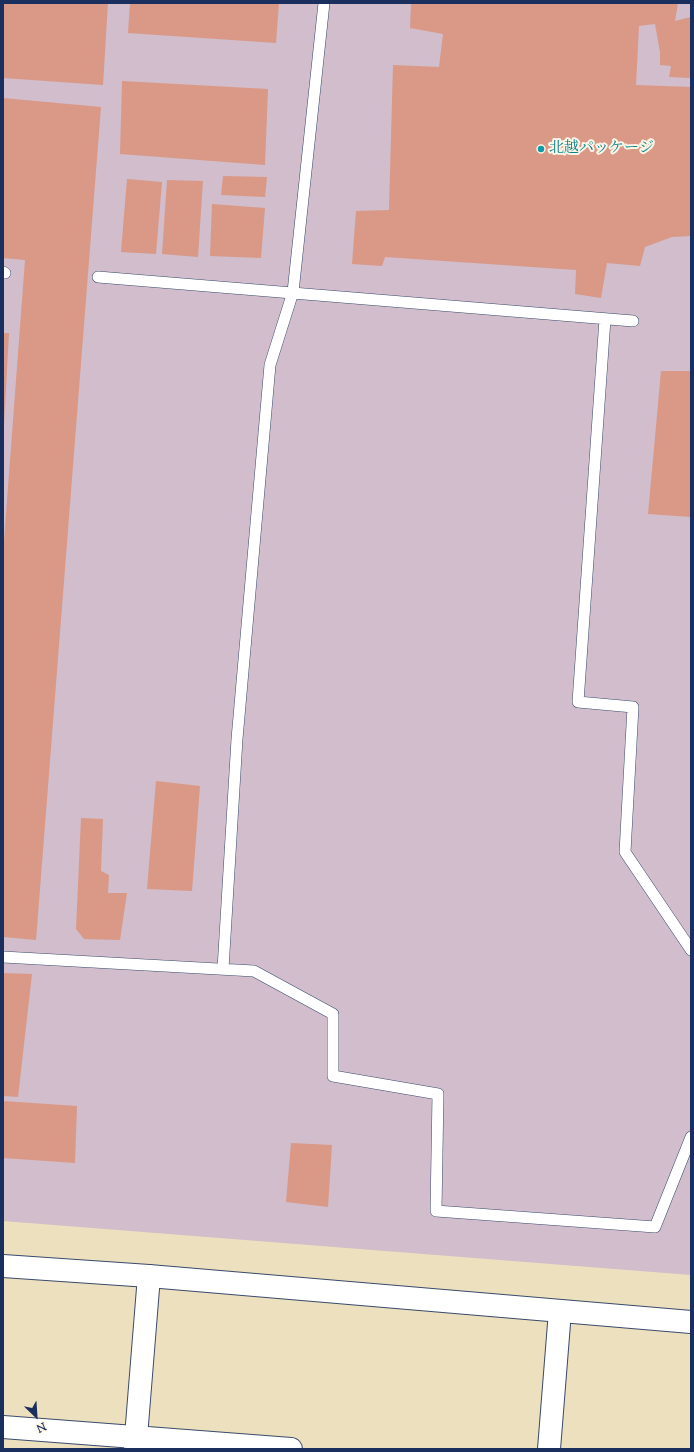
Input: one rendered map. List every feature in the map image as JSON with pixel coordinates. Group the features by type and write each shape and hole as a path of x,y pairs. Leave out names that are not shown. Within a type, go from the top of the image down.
{"street":[{"path":"3,1266 149,1276 691,1322"},
{"path":"136,1443 149,1276"},
{"path":"548,1449 560,1311"},
{"path":"3,1427 136,1443 291,1449"}],"lane":[{"path":"224,969 237,732 270,365 293,292 324,3"},
{"path":"98,276 633,321"},
{"path":"605,319 578,702 633,708 625,852 691,950"},
{"path":"3,957 254,971 333,1014 333,1076 438,1094 436,1211 655,1227 691,1138"}],"shaded area":[{"path":"3,3 691,3 691,1275 3,1221"}],"building":[{"path":"3,3 108,3 103,85 3,78"},
{"path":"130,3 279,3 276,43 128,33"},
{"name":"北越パッケージ","path":"411,3 678,3 675,21 691,17 691,78 669,77 671,66 660,65 660,52 655,24 639,26 636,85 691,87 691,236 672,237 645,247 640,266 607,263 601,298 575,294 576,270 385,257 382,266 352,264 356,211 389,210 393,65 439,67 443,34 410,28"},
{"path":"122,81 268,89 265,165 120,154"},
{"path":"3,98 101,107 36,940 3,937 3,554 25,260 3,258"},
{"path":"223,176 267,177 265,197 221,195"},
{"path":"127,179 162,182 156,254 121,252"},
{"path":"167,180 203,181 198,257 162,254"},
{"path":"212,204 265,208 261,258 210,256"},
{"path":"3,333 9,333 4,425 3,425"},
{"path":"661,371 691,371 691,517 648,514"},
{"path":"156,781 200,786 192,891 147,889"},
{"path":"81,818 103,819 101,871 109,875 108,893 127,893 120,940 84,939 76,929"},
{"path":"3,973 32,974 18,1097 3,1096"},
{"path":"3,1101 77,1106 75,1163 3,1158"},
{"path":"291,1143 332,1145 328,1207 286,1202"}],"place":[{"name":"北越パッケージ","path":"541,149"}]}
